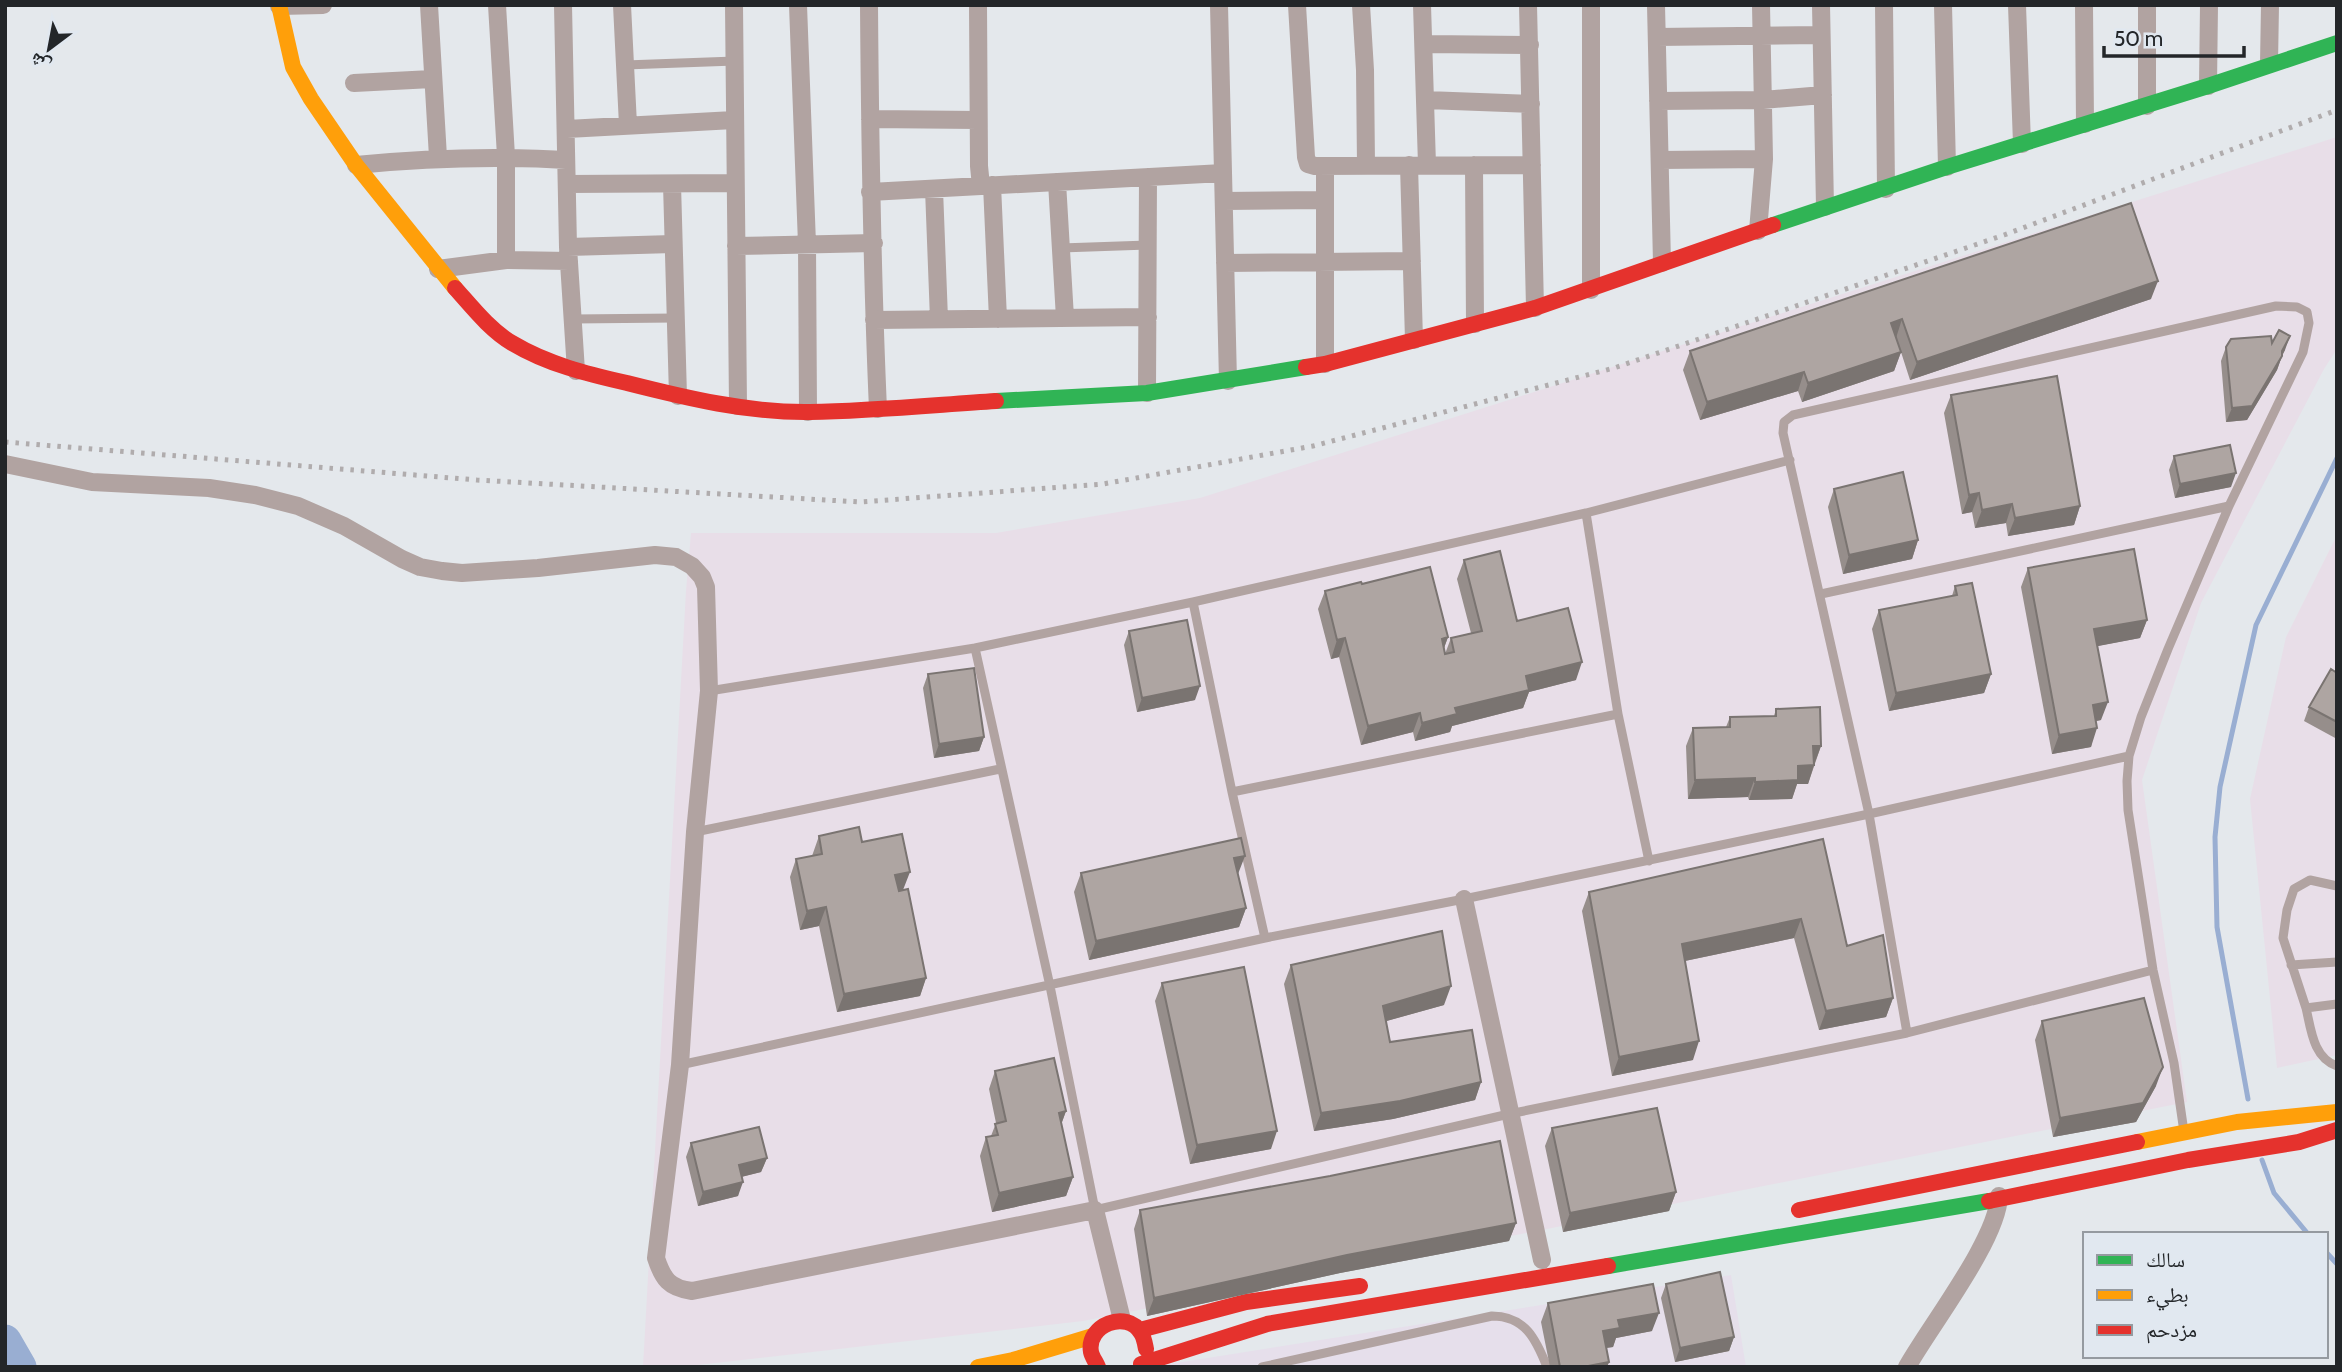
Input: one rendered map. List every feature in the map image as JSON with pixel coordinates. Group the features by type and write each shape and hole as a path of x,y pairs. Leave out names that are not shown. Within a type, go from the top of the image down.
{"main road":[{"path":"279,5 293,67 311,99 356,165 438,269 482,318 510,342 576,371 678,396 738,407 808,412 1147,393 1325,364 1535,308 1825,207 2337,43"},
{"path":"1140,1365 1267,1324 2000,1199 2301,1114 2337,1112"},
{"path":"1777,1214 1993,1173 2186,1146 2299,1142 2337,1130"},
{"path":"1710,1227 1713,1247"},
{"path":"1140,1330 1246,1302 1380,1283"},
{"path":"978,1367 1013,1360 1107,1326 1129,1322 1140,1330 1146,1347 1140,1365"},
{"path":"1098,1367 1091,1355 1107,1326"}],"street":[{"path":"279,5 323,5"},
{"path":"429,5 438,157"},
{"path":"497,5 506,156 506,260"},
{"path":"563,5 569,254 576,371"},
{"path":"622,5 628,125"},
{"path":"734,5 738,407"},
{"path":"798,5 807,244 808,412"},
{"path":"869,5 870,192 874,243 878,409"},
{"path":"978,5 978,120 998,319"},
{"path":"1219,5 1228,381"},
{"path":"1297,5 1308,164 1532,164"},
{"path":"1361,5 1366,165"},
{"path":"1414,340 1412,261 1418,165 1426,100 1422,5"},
{"path":"1528,5 1535,308"},
{"path":"1591,5 1591,289"},
{"path":"1656,5 1662,263"},
{"path":"1758,231 1764,159 1761,5"},
{"path":"1821,5 1825,207"},
{"path":"1884,5 1886,189"},
{"path":"1943,5 1947,167"},
{"path":"2017,5 2022,144"},
{"path":"2084,5 2085,124"},
{"path":"2147,5 2147,106"},
{"path":"2208,86 2209,5"},
{"path":"2269,64 2270,5"},
{"path":"1657,37 1821,35"},
{"path":"1425,44 1530,45"},
{"path":"354,83 432,79"},
{"path":"1658,101 1763,100 1823,95"},
{"path":"1426,100 1531,104"},
{"path":"870,119 978,120"},
{"path":"567,129 734,120"},
{"path":"356,165 438,157 506,156 566,160"},
{"path":"1660,160 1764,159"},
{"path":"1474,165 1475,324"},
{"path":"1325,166 1325,364"},
{"path":"870,192 1223,173"},
{"path":"1147,393 1148,177"},
{"path":"1057,182 1065,318"},
{"path":"567,184 735,183"},
{"path":"672,184 678,396"},
{"path":"934,188 939,319"},
{"path":"1224,201 1324,200"},
{"path":"736,246 874,243"},
{"path":"438,269 673,244"},
{"path":"1224,263 1412,261"},
{"path":"874,320 1148,317"},
{"path":"5,464 92,482 209,488 266,498 298,506 344,526 402,559 420,567 442,571 462,573 538,568 655,555 676,557 692,566 702,577 706,587 709,691 695,832 680,1065 656,1258 661,1274 677,1289 692,1291 1095,1210 1110,1280 1107,1326"},
{"path":"1464,899 1542,1260"},
{"path":"1907,1367 1971,1265 1992,1226 2000,1199 1993,1173"}],"lane":[{"path":"625,65 735,61"},
{"path":"1061,248 1148,245"},
{"path":"1907,1033 1870,814 1783,433 1784,422 1793,415 2276,306 2297,307 2306,312 2309,323 2303,352 2229,506 2168,649 2129,756 2128,810 2153,970 2174,1063 2186,1146"},
{"path":"573,319 676,318"},
{"path":"709,691 975,648 1193,602 1586,513 1790,460"},
{"path":"1821,594 2229,506"},
{"path":"1586,513 1618,714 1649,861"},
{"path":"1193,602 1265,938"},
{"path":"975,648 1050,986 1095,1210 1509,1114 1907,1033 2153,970"},
{"path":"1232,792 1618,714"},
{"path":"680,1065 1265,938 1870,814 2129,756"},
{"path":"695,832 1000,769"},
{"path":"2337,887 2310,880 2294,888 2287,910 2283,938 2316,1049 2329,1063 2337,1066"},
{"path":"2291,965 2337,962"},
{"path":"2306,1008 2337,1004"},
{"path":"1262,1367 1492,1316 1508,1317 1524,1325 1537,1341 1547,1367"}],"shaded area":[{"path":"2337,137 2337,349 2201,603 2142,780 2187,1102 1083,1321 680,1367 643,1367 691,533 996,533 1200,498"},
{"path":"2337,535 2337,1055 2277,1068 2250,799 2286,637"},
{"path":"1731,1275 1746,1367 1151,1367"}],"building":[{"path":"2131,203 2158,281 1917,362 1902,319 1891,323 1901,352 1808,383 1804,372 1707,402 1690,351"},
{"path":"2279,330 2290,336 2282,356 2252,406 2232,408 2226,347 2231,339 2271,336 2272,343"},
{"path":"2057,376 2080,506 2015,518 2012,504 1982,510 1979,493 1969,495 1951,395"},
{"path":"2230,445 2236,473 2180,484 2174,456"},
{"path":"1903,472 1918,540 1849,555 1834,489"},
{"path":"2134,549 2147,620 2094,629 2108,702 2093,705 2097,728 2059,735 2028,568"},
{"path":"1500,551 1517,621 1568,608 1582,662 1526,676 1529,690 1455,708 1457,714 1422,723 1420,713 1368,726 1345,638 1337,640 1325,591 1430,567 1448,637 1442,639 1445,654 1454,652 1451,638 1482,631 1464,560"},
{"path":"1972,583 1991,674 1896,693 1879,610 1957,595 1955,586"},
{"path":"1187,620 1200,686 1142,698 1129,631"},
{"path":"974,668 984,737 939,744 928,674"},
{"path":"2331,669 2337,673 2337,722 2309,707"},
{"path":"1820,707 1821,746 1813,746 1814,765 1798,766 1798,780 1695,780 1693,728 1730,727 1730,717 1776,716 1776,709"},
{"path":"859,827 862,842 902,834 910,872 895,875 899,891 908,889 926,978 844,994 826,907 807,911 796,859 822,854 819,836"},
{"path":"1241,838 1245,856 1234,858 1246,908 1096,941 1081,873"},
{"path":"1823,839 1847,946 1883,935 1893,998 1826,1011 1801,919 1682,944 1699,1041 1619,1057 1589,892"},
{"path":"1442,931 1451,986 1383,1006 1390,1042 1472,1030 1481,1082 1400,1101 1321,1113 1291,965"},
{"path":"1244,967 1277,1131 1197,1145 1162,983"},
{"path":"2144,998 2163,1067 2143,1103 2060,1118 2042,1021"},
{"path":"1054,1058 1066,1111 1059,1113 1073,1177 999,1193 986,1137 998,1135 995,1124 1006,1121 995,1071"},
{"path":"1657,1108 1676,1192 1570,1213 1552,1128"},
{"path":"759,1127 767,1158 739,1165 743,1182 703,1192 691,1143"},
{"path":"1500,1141 1516,1223 1347,1255 1154,1298 1140,1210 1330,1176"},
{"path":"1720,1272 1734,1337 1680,1348 1666,1284"},
{"path":"1653,1284 1659,1313 1618,1320 1620,1328 1603,1331 1609,1362 1583,1367 1560,1367 1548,1303"}],"waterway":[{"path":"2248,1099 2217,927 2215,837 2220,787 2256,625 2337,458"},
{"path":"2262,1160 2274,1193 2306,1232"},
{"path":"2328,1254 2337,1264"},
{"path":"5,1341 20,1367"}],"railway":[{"path":"5,442 477,480 860,502 1103,484 1313,446 1614,368 2004,235 2337,110"}],"traffic: fast":[{"path":"1773,225 2337,43"},
{"path":"996,401 1147,393 1306,367"},
{"path":"1608,1266 1989,1201"}],"traffic: slow":[{"path":"279,5 293,67 311,99 356,165 455,288"},
{"path":"2137,1142 2237,1122 2337,1112"},
{"path":"978,1367 1013,1360 1093,1336"}],"traffic: jam":[{"path":"1306,367 1535,308 1773,225"},
{"path":"455,288 496,332 539,357 582,372 695,399 787,412 996,401"},
{"path":"1989,1201 2188,1160 2299,1142 2337,1130"},
{"path":"1799,1210 2137,1142"},
{"path":"1141,1364 1267,1324 1608,1266"},
{"path":"1140,1330 1246,1302 1360,1286"},
{"path":"1098,1367 1092,1354 1091,1342 1095,1334 1109,1323 1127,1322 1135,1326 1142,1335 1146,1349"}]}
